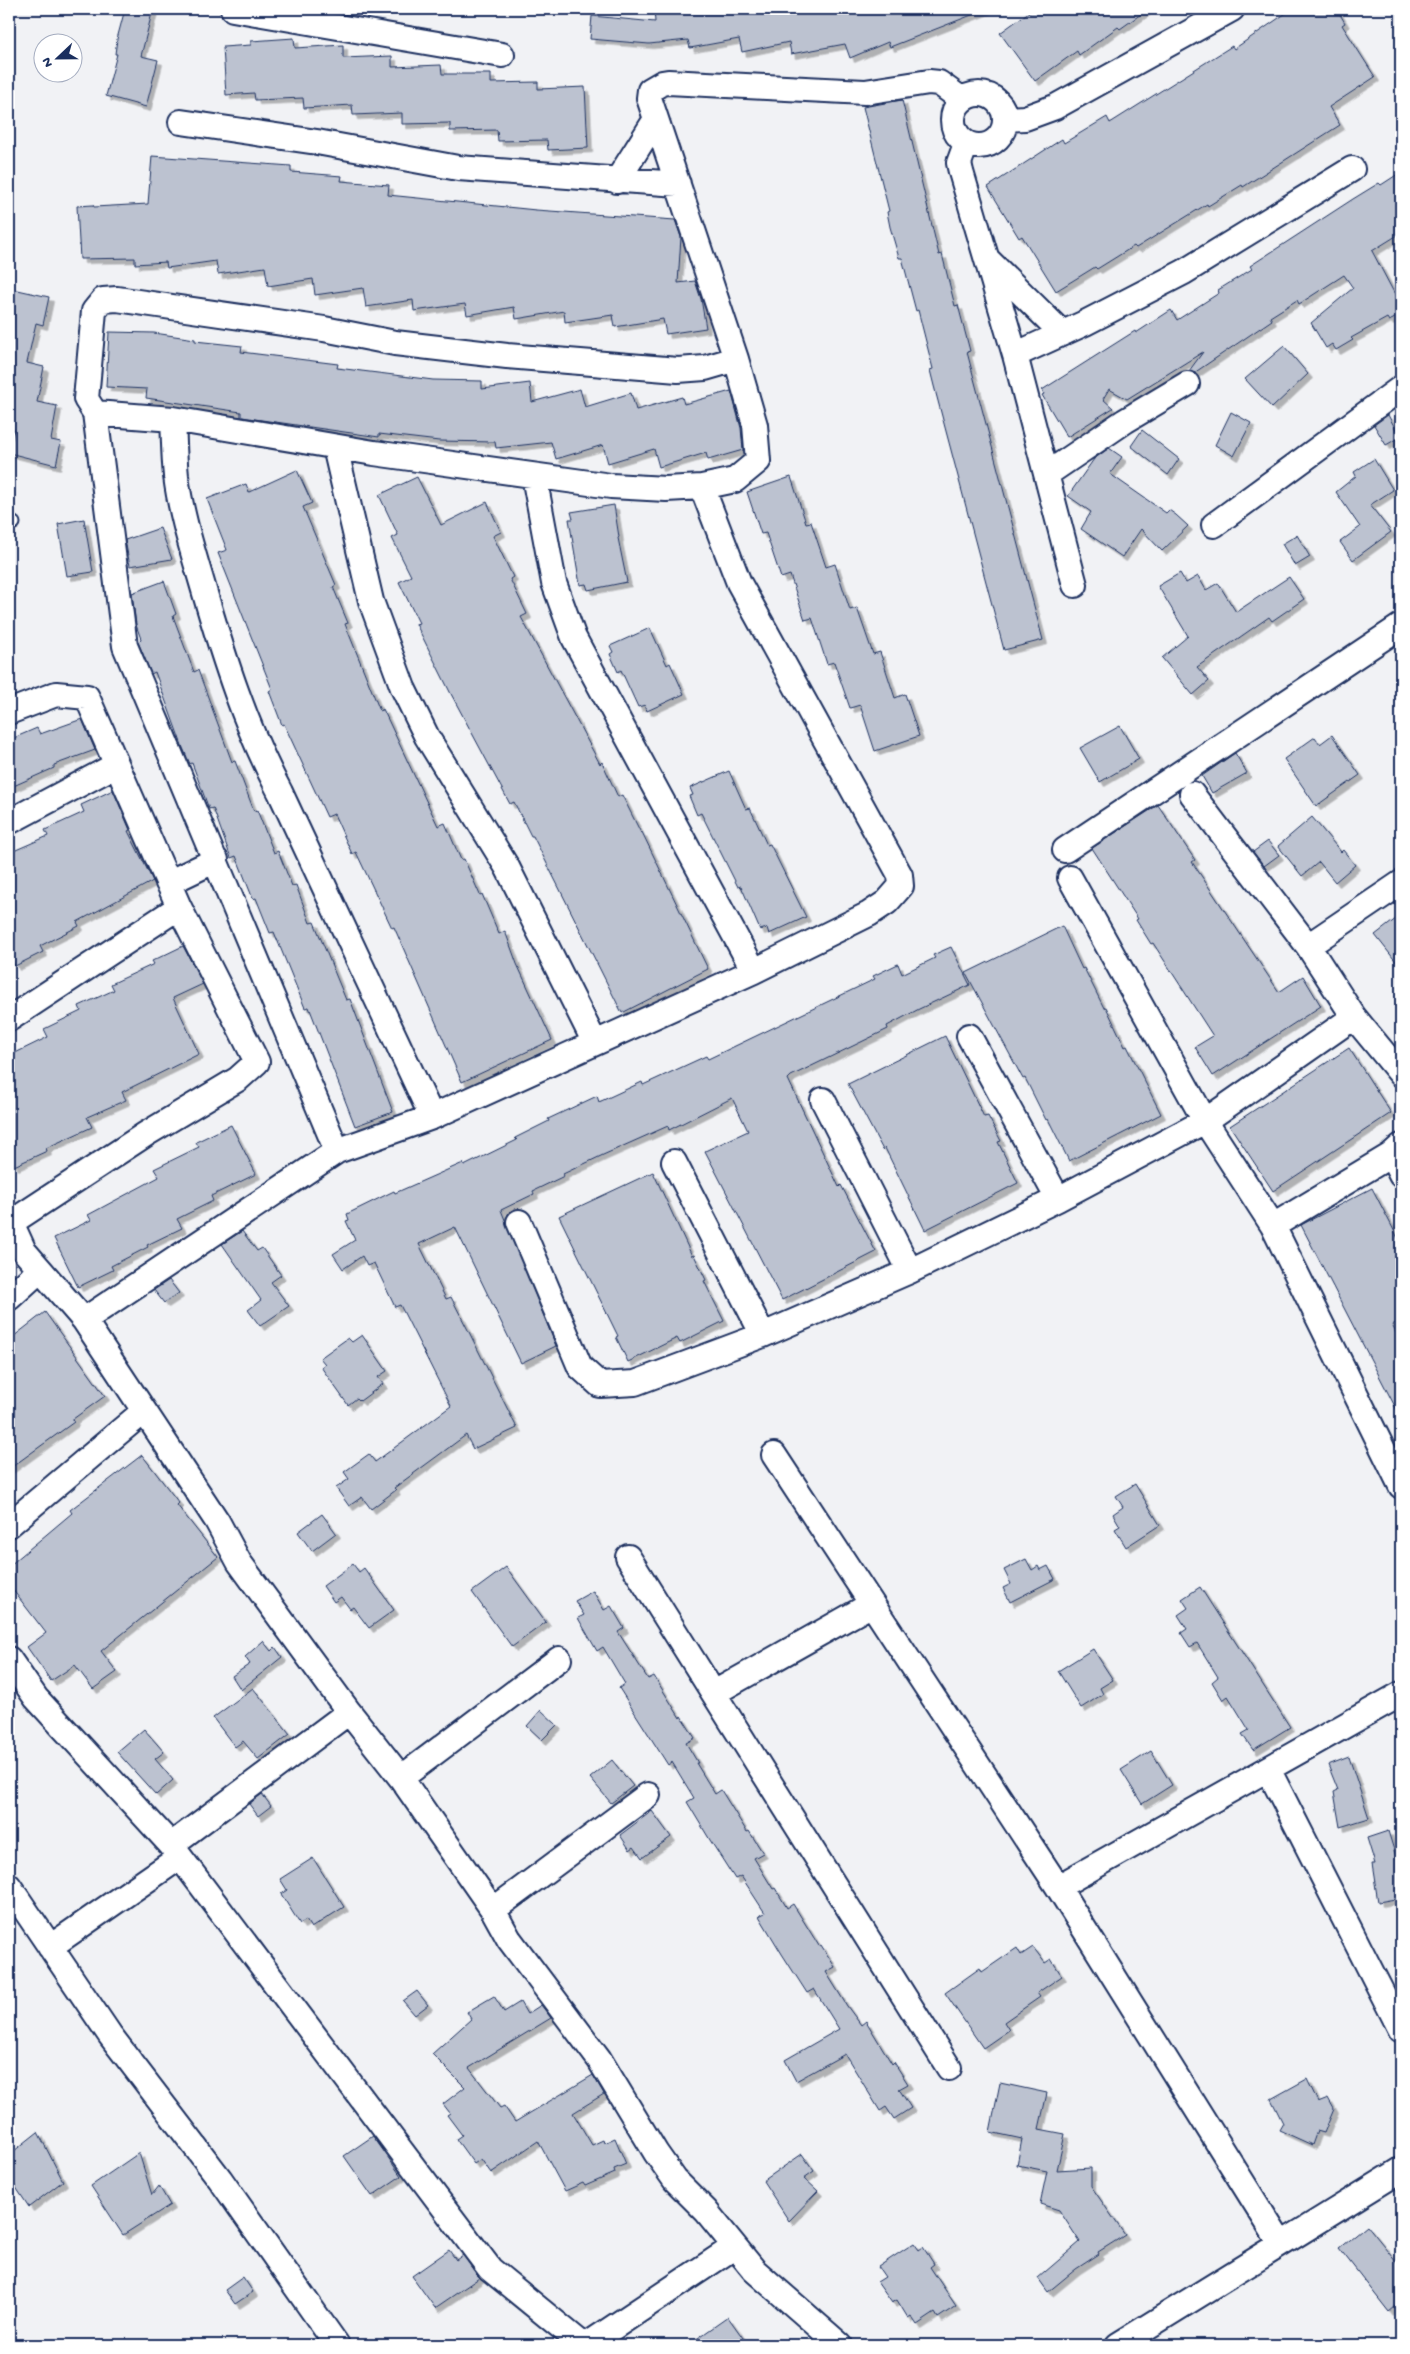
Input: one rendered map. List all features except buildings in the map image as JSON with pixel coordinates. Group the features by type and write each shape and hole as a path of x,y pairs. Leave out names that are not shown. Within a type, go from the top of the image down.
{"street":[{"path":"232,9 502,55"},
{"path":"1005,119 1025,118 1055,107 1232,9"},
{"path":"95,413 173,419 335,446 620,487 666,489 702,486 735,480 758,461 756,425 656,119 650,98 650,90 662,83 668,82 865,92 929,82 939,83 961,100"},
{"path":"980,93 989,95 998,101 1003,109 1005,119 1002,132 993,142 980,146 966,144 954,131 952,114 961,100 970,95 980,93"},
{"path":"617,181 656,119"},
{"path":"181,122 318,142 458,168 678,184"},
{"path":"966,144 959,163 1015,355 1076,585"},
{"path":"1015,355 1184,272 1352,169"},
{"path":"987,259 1062,333"},
{"path":"337,1151 125,646 95,413 89,406 86,391 94,311 103,300 117,299 324,329 395,343 507,356 690,371 736,359"},
{"path":"1046,474 1125,421 1187,384"},
{"path":"1214,525 1401,388"},
{"path":"173,419 176,475 187,531 218,639 242,708 258,751 280,792 432,1116"},
{"path":"335,446 371,601 403,688 427,737 508,867 595,1043"},
{"path":"534,476 554,583 574,638 754,971"},
{"path":"84,1320 337,1151 432,1116 754,971 869,914 887,902 901,886 900,875 739,583 702,486"},
{"path":"1065,850 1401,626"},
{"path":"9,712 56,694 87,697 168,883 257,1062 238,1079 146,1134 9,1221 24,1251 84,1320 143,1412 167,1444 217,1521 239,1562 349,1712 401,1778 493,1910 509,1939 599,2059 656,2153 675,2180 706,2210 754,2270 840,2345"},
{"path":"9,822 116,765"},
{"path":"1192,794 1308,946 1354,1016 1401,1074"},
{"path":"168,883 216,860"},
{"path":"1070,878 1205,1121 1273,1226 1401,1486"},
{"path":"1308,946 1401,883"},
{"path":"9,1019 180,907"},
{"path":"519,1222 580,1367 600,1385 635,1383 763,1335 910,1271 1058,1200 1205,1121 1354,1016"},
{"path":"969,1036 1058,1200"},
{"path":"823,1100 910,1271"},
{"path":"1273,1226 1398,1159"},
{"path":"674,1162 763,1335"},
{"path":"9,1298 40,1270"},
{"path":"9,1525 143,1412"},
{"path":"774,1455 1058,1887 1281,2244"},
{"path":"628,1556 949,2068"},
{"path":"714,1693 872,1604"},
{"path":"9,1659 36,1698 175,1851 490,2269 583,2345"},
{"path":"401,1778 559,1659"},
{"path":"1058,1887 1268,1769 1400,1699"},
{"path":"50,1947 175,1851 349,1712"},
{"path":"1268,1769 1401,2030"},
{"path":"493,1910 648,1795"},
{"path":"9,1886 110,2035 220,2179 337,2345"},
{"path":"1118,2345 1401,2170"},
{"path":"587,2345 734,2247"}]}
